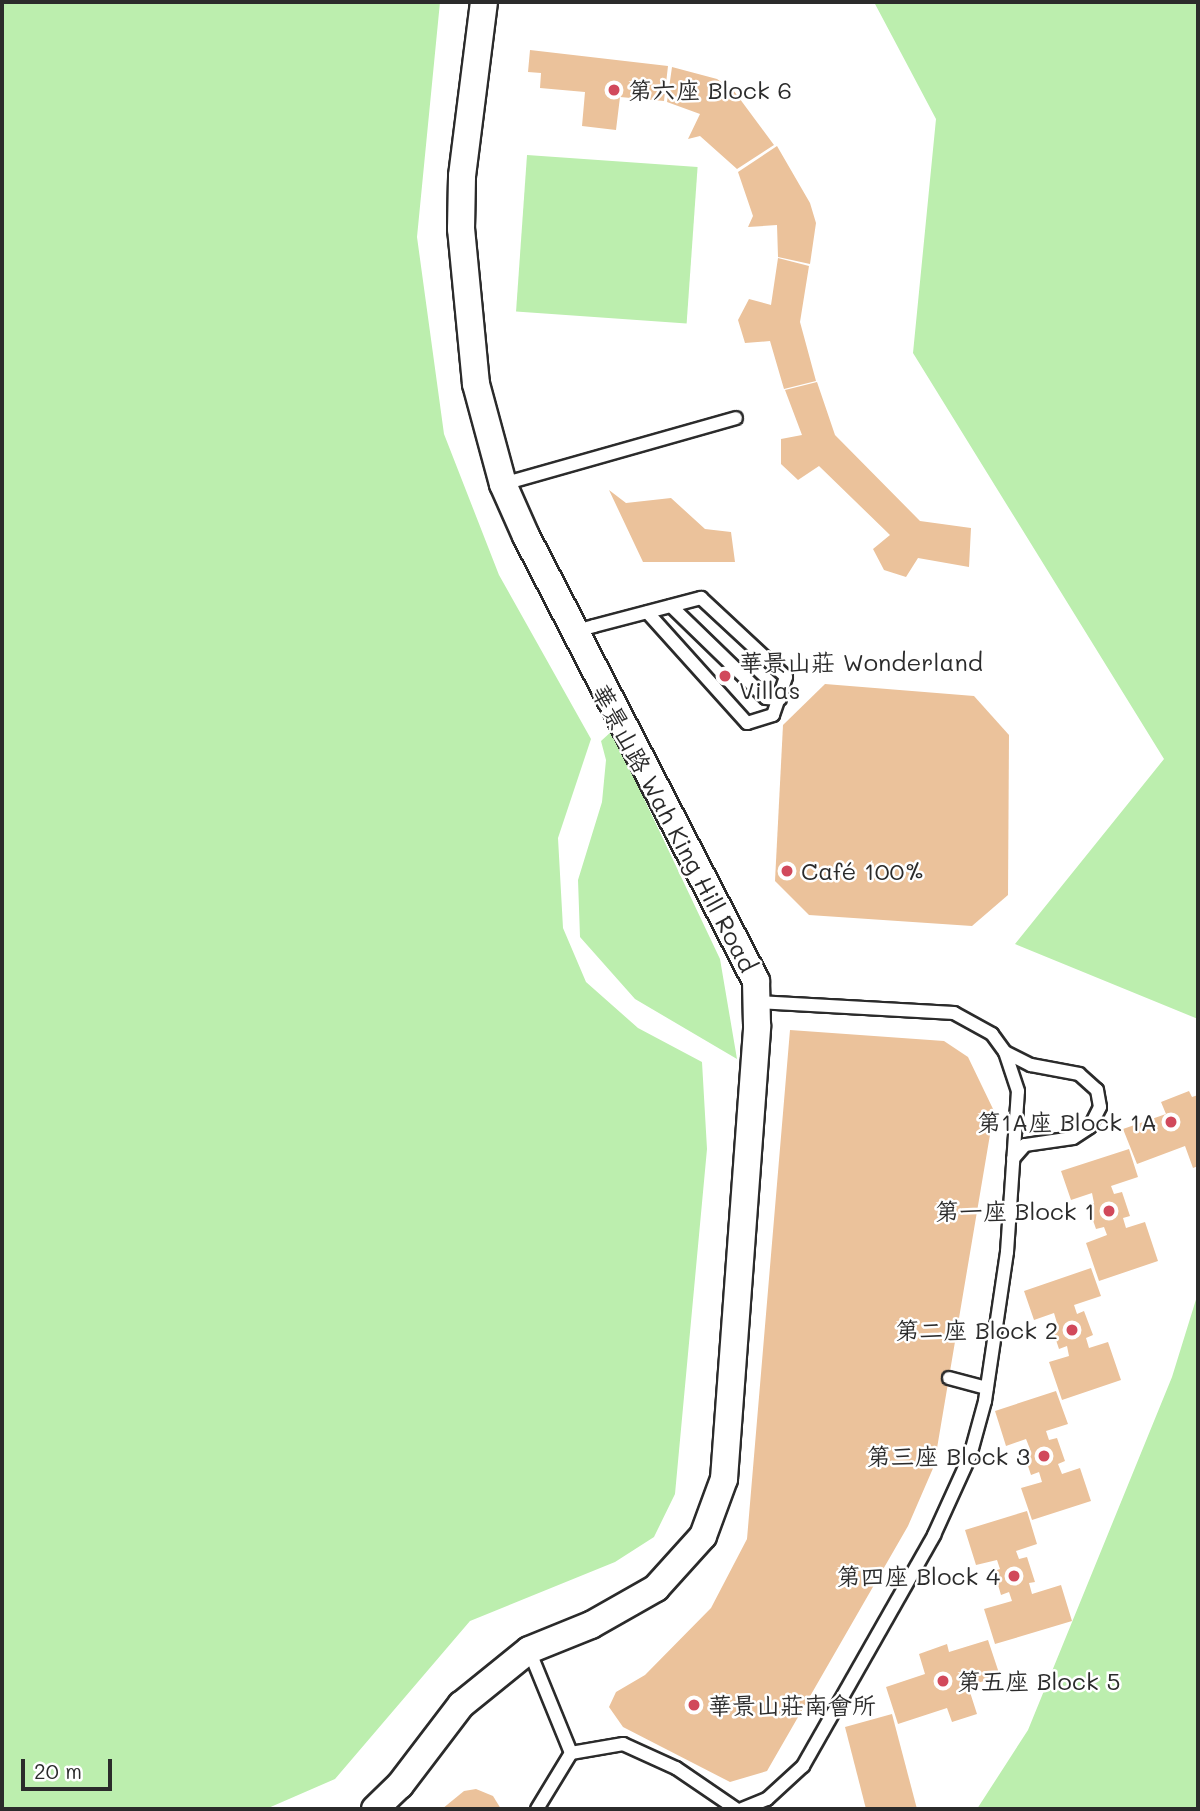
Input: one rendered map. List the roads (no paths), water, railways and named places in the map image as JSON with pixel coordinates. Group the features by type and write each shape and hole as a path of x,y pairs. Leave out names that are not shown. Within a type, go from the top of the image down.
{"street":[{"name":"華景山路 Wah King Hill Road","path":"375,1809 400,1785 461,1705 529,1650 590,1625 656,1588 703,1536 724,1479 757,1002 755,981 573,632 503,484 476,384 461,229 470,87 484,2"}],"lane":[{"path":"503,484 736,418"},
{"path":"573,632 647,612 701,598 786,677 773,715 747,723 647,612"},
{"path":"671,606 766,698 780,699"},
{"path":"742,1809 767,1800 803,1766 934,1535 970,1456 987,1388 1013,1160 1018,1091 1006,1052 992,1034 954,1013 757,1002"},
{"path":"1006,1052 1031,1065 1080,1074 1097,1090 1100,1107 1090,1127 1073,1138 1025,1145 1013,1160"},
{"path":"949,1378 987,1388"},
{"path":"529,1650 572,1753"},
{"path":"537,1809 572,1753 623,1744 676,1768 736,1809"}],"place":[{"name":"第六座 Block 6","path":"614,90"},
{"name":"華景山莊 Wonderland Villas","path":"725,676"},
{"name":"Café 100%","path":"787,871"},
{"name":"第1A座 Block 1A","path":"1171,1122"},
{"name":"第一座 Block 1","path":"1109,1211"},
{"name":"第二座 Block 2","path":"1072,1330"},
{"name":"第三座 Block 3","path":"1044,1456"},
{"name":"第四座 Block 4","path":"1014,1576"},
{"name":"第五座 Block 5","path":"943,1681"},
{"name":"華景山莊南會所","path":"694,1705"}]}
